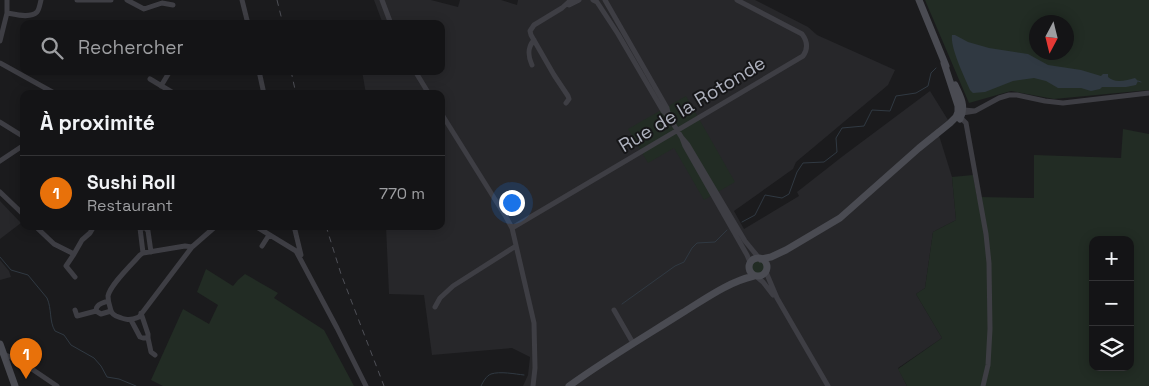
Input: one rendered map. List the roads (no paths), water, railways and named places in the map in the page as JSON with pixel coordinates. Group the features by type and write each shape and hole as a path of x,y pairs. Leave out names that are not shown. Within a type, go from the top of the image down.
{"street":[{"path":"0,40 7,12 7,0"},
{"path":"7,12 22,16 36,13 41,0"},
{"path":"77,0 111,0"},
{"path":"127,0 142,8 162,3 173,5"},
{"path":"151,7 155,0"},
{"path":"242,0 247,20"},
{"path":"562,8 571,0"},
{"path":"566,103 569,99 568,96 530,31 534,25 579,0"},
{"path":"593,0 597,2 618,34 663,111 670,117"},
{"path":"605,0 667,108 684,146 747,254 750,271 764,282 776,298 828,386"},
{"name":"Rue de la Rotonde","path":"512,228 803,56 807,45 802,34 737,0"},
{"path":"919,0 944,63 963,102 960,114"},
{"path":"383,2 390,20"},
{"path":"532,65 528,57 529,48 534,40"},
{"path":"0,63 20,74"},
{"path":"944,63 960,114 966,123 990,263 988,365 983,386"},
{"path":"22,75 49,90"},
{"path":"161,86 168,75"},
{"path":"260,75 263,90"},
{"path":"417,75 427,90"},
{"path":"150,79 168,90"},
{"path":"569,386 634,343 727,286 743,274 752,260 771,257 786,250 840,218 960,114 975,110 1009,95 1063,102 1149,93"},
{"path":"445,119 512,228 534,323 535,368 533,386"},
{"path":"0,122 20,134"},
{"path":"682,138 745,241 766,262 776,298"},
{"path":"0,161 20,147"},
{"path":"0,192 20,211"},
{"path":"39,230 54,244 74,254"},
{"path":"75,277 66,266 82,240 92,230"},
{"path":"140,230 143,253"},
{"path":"147,230 151,252"},
{"path":"192,248 185,246 143,253 119,279 108,295 113,315 126,320 139,317 192,248 212,230"},
{"path":"261,230 296,252 366,386"},
{"path":"295,230 303,263"},
{"path":"262,246 269,235"},
{"path":"435,307 440,298 453,286 516,246"},
{"path":"727,286 744,278 762,276 773,260 786,250"},
{"path":"75,310 77,316 96,310 98,305 108,301"},
{"path":"96,310 101,314 111,311"},
{"path":"614,310 634,343"},
{"path":"142,313 152,352 155,355"},
{"path":"131,320 140,337 148,338"},
{"path":"0,344 15,386"},
{"path":"4,354 20,361 57,386"}],"waterway":[{"path":"742,222 755,215 765,195 782,198 789,194 797,172 803,163 824,162 837,152 836,138 842,128 864,126 872,110 890,111 896,96 916,93 928,86 931,73 936,68"},
{"path":"622,304 675,266 684,262 697,243 715,242 727,230"},
{"path":"0,257 11,270 28,275 47,298 55,331 64,335 71,345 94,358 107,377 119,379 136,386"},
{"path":"481,386 491,374 524,375"}],"railway":[{"path":"277,0 282,20"},
{"path":"292,75 295,90"},
{"path":"327,230 341,274 384,386"}],"place":[{"name":"Sushi Roll","path":"26,379"}]}
